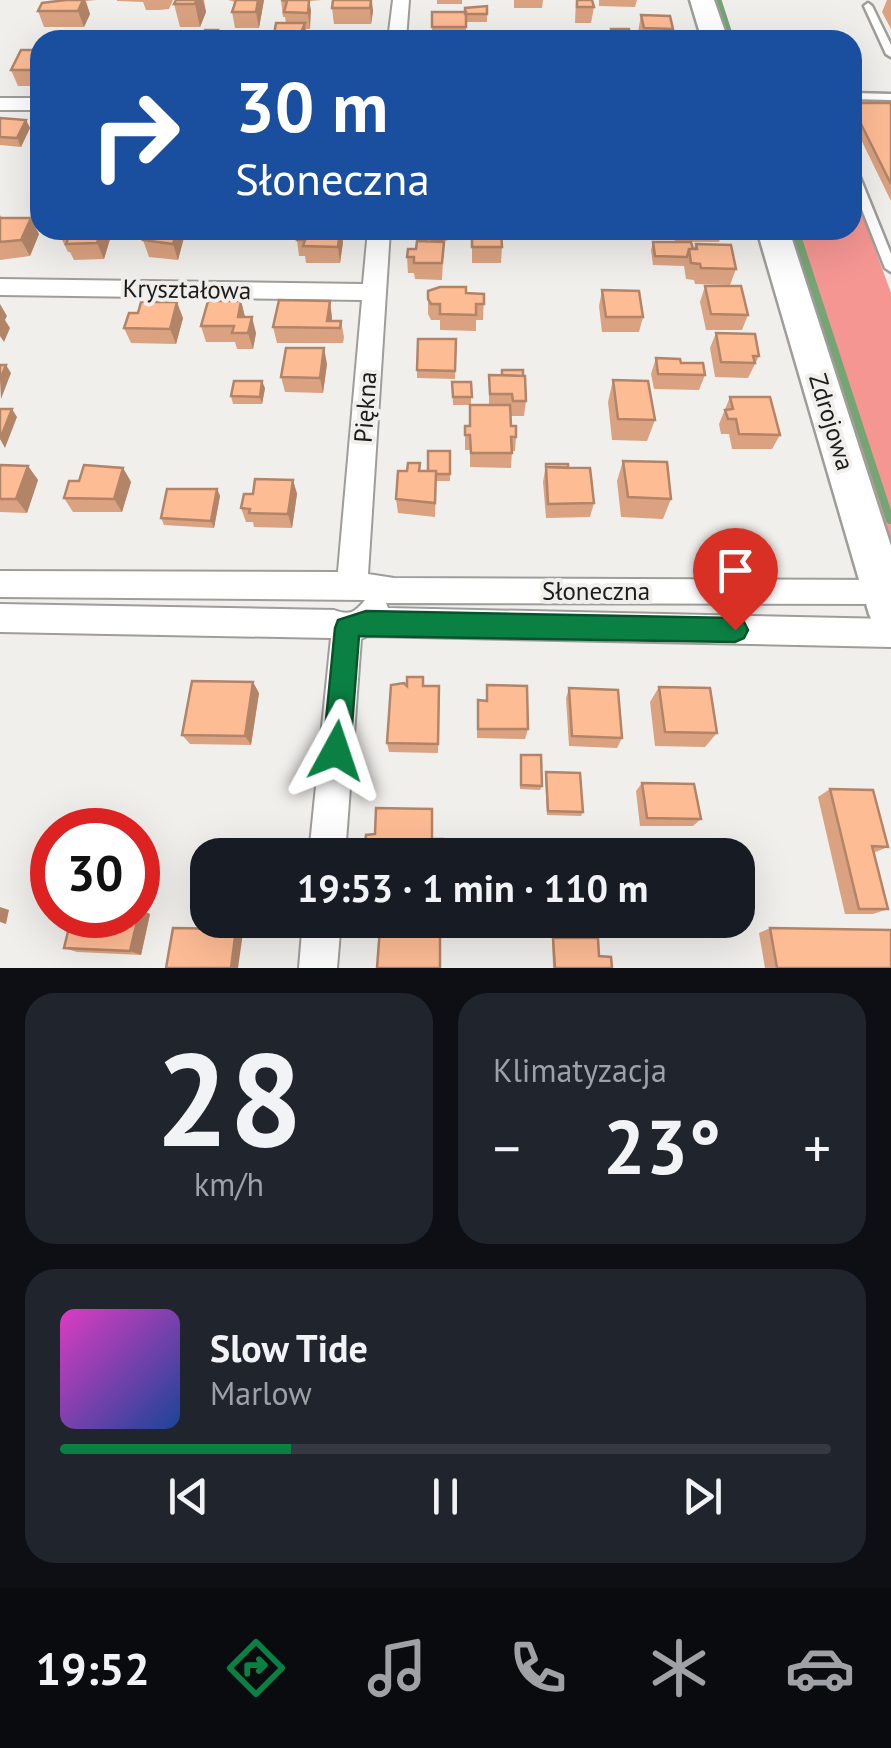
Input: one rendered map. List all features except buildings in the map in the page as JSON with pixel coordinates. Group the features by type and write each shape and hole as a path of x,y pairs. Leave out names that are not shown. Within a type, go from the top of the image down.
{"street":[{"path":"398,30 402,0"},
{"path":"702,0 711,30"},
{"path":"0,104 30,104"},
{"name":"Piękna","path":"353,587 378,240"},
{"name":"Zdrojowa","path":"776,240 889,613"},
{"name":"Kryształowa","path":"0,288 374,292"},
{"name":"Słoneczna","path":"0,584 353,587 889,613"},
{"path":"353,587 373,595 374,610 349,625 326,605 353,587"},
{"name":"Słoneczna","path":"0,618 349,625 889,613"},
{"path":"330,838 349,625"},
{"path":"318,968 320,938"}],"lane":[{"path":"868,6 891,54"},
{"path":"862,96 891,97"},
{"path":"862,195 891,268"}],"shaded area":[{"path":"862,213 891,293 891,554 790,240 862,240"}],"waterway":[{"path":"719,0 729,30"},
{"path":"798,240 890,520"}],"route":[{"path":"336,751 347,628 366,622 735,630"}]}
